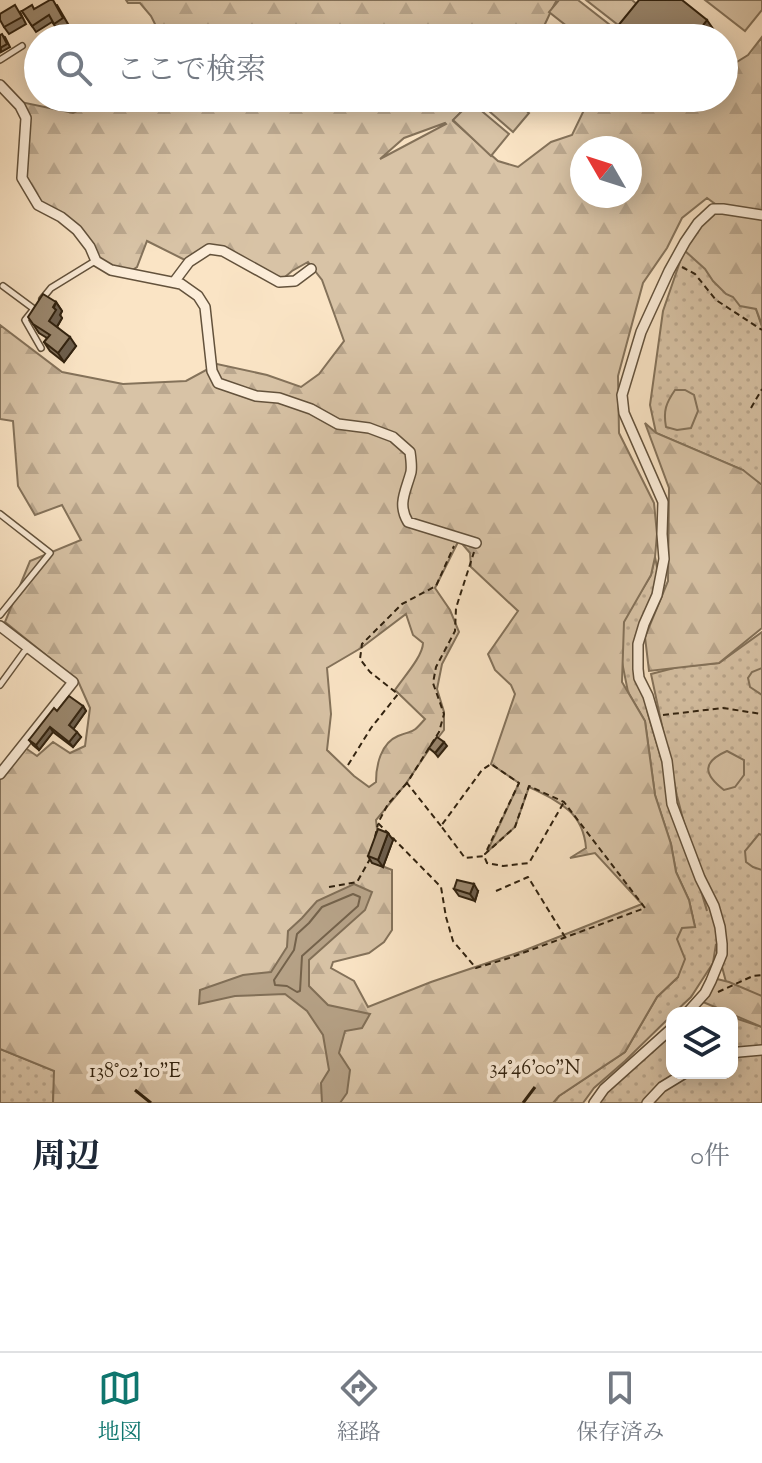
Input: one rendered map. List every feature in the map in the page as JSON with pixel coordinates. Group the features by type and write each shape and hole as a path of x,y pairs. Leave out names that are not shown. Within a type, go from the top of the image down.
{"street":[{"path":"0,85 20,106 26,118 22,178 38,205 77,230 96,261 111,270 181,284 198,296 205,307 212,371 218,383 256,396 279,398 311,409 338,424 369,428 393,437 410,452 412,469 402,495 403,513 408,522 476,543"},
{"path":"693,1007 711,981 722,954 720,927 672,804 667,761 648,696 639,678 638,644 657,595 664,559 663,502 624,413 622,395 641,332 691,232 713,209 762,215"},
{"path":"174,282 189,262 209,249 223,251 279,282 295,281 311,269"},
{"path":"0,626 73,682 0,774"},
{"path":"594,1103 604,1089 666,1033"},
{"path":"738,1052 762,1050"},
{"path":"647,1103 662,1087 675,1079"}],"lane":[{"path":"0,60 22,46"},
{"path":"41,348 25,320 51,288 96,261"},
{"path":"3,286 34,309"},
{"path":"0,514 50,553 0,615"},
{"path":"0,685 29,648"}],"path":[{"path":"674,261 695,274 716,300 762,330"},
{"path":"751,408 762,389"},
{"path":"348,765 371,728 398,694 370,672 360,659 362,644 402,604 436,586 459,538"},
{"path":"375,836 388,804 407,783 439,732 444,714 433,683 436,667 455,631 456,608 476,543"},
{"path":"654,716 723,708 762,714"},
{"path":"378,823 441,887 453,941 476,968 645,908 564,802 529,786 515,827 485,854 519,783 491,764 482,770 441,826"},
{"path":"407,783 465,858 484,856 487,863 503,866 529,863 564,802"},
{"path":"329,887 357,882 369,862 372,849"},
{"path":"496,891 528,877 565,937"},
{"path":"699,1000 762,975"}],"green space":[{"path":"126,0 557,0 545,24 155,24 140,3 128,3"},
{"path":"559,0 578,0 609,24 564,24 549,12"},
{"path":"586,0 632,0 639,6 625,24 617,24"},
{"path":"705,0 762,0 762,10 745,31"},
{"path":"762,37 762,325 756,309 740,306 684,250 705,220 722,209 707,198 682,218 667,248 643,283 618,376 619,433 654,503 657,534 651,575 624,622 622,682 645,721 655,795 695,927 682,928 677,939 685,959 678,977 657,997 625,1052 553,1103 53,1103 54,1071 0,1049 0,777 24,747 37,756 53,742 70,753 85,746 90,708 78,681 5,622 30,561 81,540 62,505 35,515 18,486 13,421 0,419 0,325 62,372 123,384 186,381 217,364 267,375 301,387 319,374 344,341 322,280 308,262 279,282 209,249 189,262 147,241 137,267 128,273 96,261 77,230 38,205 22,178 24,112 461,112 453,121 498,161 518,167 551,142 572,135 583,112 738,112 738,61 748,55","holes":["446,124 380,159 404,138","459,540 470,553 471,567 518,611 488,654 495,670 511,685 515,694 491,764 519,783 487,852 515,827 529,787 559,803 575,816 586,848 570,858 595,853 642,904 368,1007 354,981 331,968 333,962 369,953 384,942 392,930 392,870 372,862 378,838 376,820 444,730 444,712 437,689 442,664 459,632 450,610 435,588","406,614 413,635 423,643 422,648 395,690 425,719 415,730 387,744 378,762 376,782 369,787 327,750 331,714 327,668 361,648"]},
{"path":"461,112 483,112 509,134 491,156 453,120"},
{"path":"490,112 529,113 513,132"},
{"path":"684,250 756,309 762,327 762,489 743,470 656,433 650,405 663,311"},
{"path":"675,390 685,390 694,395 698,411 691,428 677,430 666,427 666,407"},
{"path":"645,423 656,433 743,470 762,485 762,628 719,663 649,671 645,637 668,581 669,488"},
{"path":"655,557 660,582 649,604 638,663 648,714 707,911 677,796 651,674 678,667 719,663 762,632 762,997 726,982 716,944 713,963 691,997 680,1007 666,1007 666,1021 594,1088 583,1103 553,1103 625,1052 657,997 678,977 676,939 682,927 695,927 655,795 645,721 628,692 622,662 623,621 651,575"},
{"path":"762,668 762,695 750,687 748,678 752,672"},
{"path":"727,751 744,760 744,775 735,787 724,790 712,779 708,769 713,759"},
{"path":"759,834 762,835 762,870 746,862 745,851"},
{"path":"717,979 729,982 762,996 762,1027 738,1017 738,1007 715,1007 703,1002"},
{"path":"738,1019 762,1027 762,1103 596,1103 666,1034 666,1079 738,1079"},
{"path":"0,1049 55,1071 53,1103 0,1103"}],"water":[{"path":"354,884 372,892 365,910 309,960 309,986 328,1005 370,1014 362,1028 345,1031 339,1053 350,1070 347,1093 340,1103 322,1103 321,1083 329,1070 323,1035 307,1011 285,994 235,996 199,1004 200,990 243,975 271,972 287,947 288,931 317,901"}],"building":[{"path":"53,0 63,18 54,24 49,15 31,24 22,11 32,5 34,9"},
{"path":"639,0 682,0 707,20 704,24 619,24"},
{"path":"15,5 22,17 4,27 0,14"},
{"path":"0,35 7,44 0,48"},
{"path":"43,294 56,302 53,307 56,310 49,321 70,337 58,353 44,342 50,335 28,317"},
{"path":"69,696 83,706 69,725 77,732 69,742 50,727 36,745 29,740 54,708 57,711"},
{"path":"437,737 444,742 435,753 429,748"},
{"path":"378,829 388,833 378,860 368,856"},
{"path":"457,880 474,884 470,894 454,889"}]}
